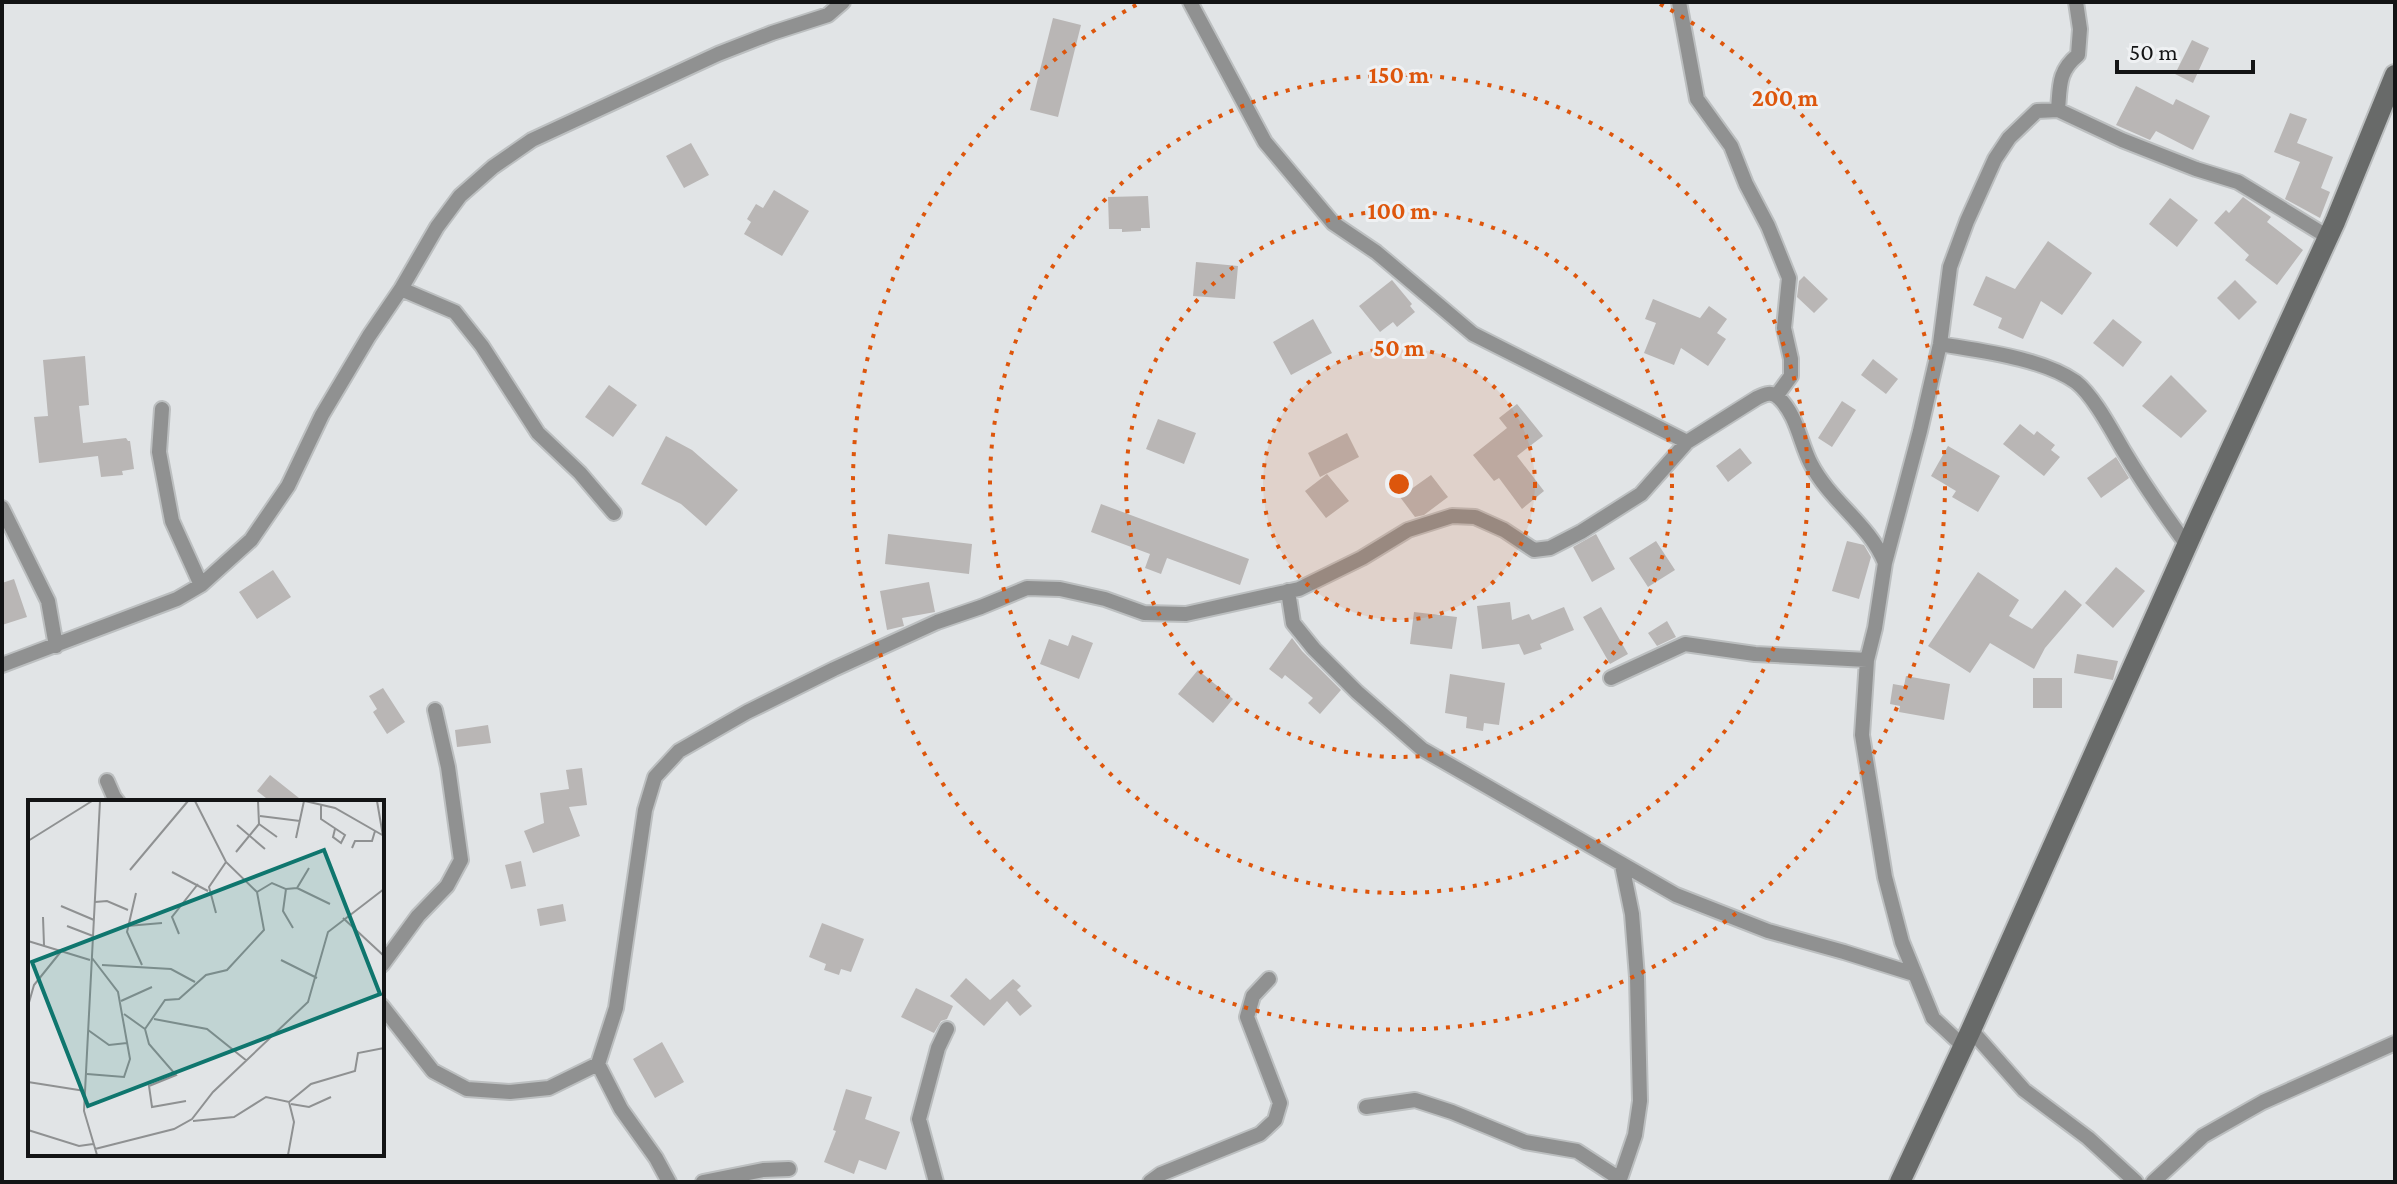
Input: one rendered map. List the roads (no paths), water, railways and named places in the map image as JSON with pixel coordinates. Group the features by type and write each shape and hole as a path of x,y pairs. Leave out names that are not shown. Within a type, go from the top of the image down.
{"main road":[{"path":"1900,1182 2187,545 2328,237 2386,119 2395,75"}],"street":[{"path":"2,665 177,599 201,585 251,540 288,486 322,415 437,227 460,196 493,167 532,140 718,54 828,15 843,2"},
{"path":"1190,2 1265,142 1333,223 1376,252 1473,334 1687,442"},
{"path":"1679,2 1697,99 1731,146 1789,278 1784,328 1791,359 1791,376 1777,395"},
{"path":"2058,110 2060,80 2067,64 2078,55 2080,29 2076,2"},
{"path":"2136,1182 2088,1138 2024,1090 1967,1038 1933,1018 1914,974 1885,877 1862,735 1867,660 1885,563 1940,344 1950,267 1995,159 2009,138 2037,111 2058,110 2122,140 2238,182 2328,237"},
{"path":"401,289 455,312 482,346 538,433 580,473 614,513"},
{"path":"1940,344 2004,355 2052,370 2078,383 2103,415 2187,545"},
{"path":"669,1182 621,1109 598,1064 616,1008 645,810 655,777 679,751 747,712 937,622 1027,588 1060,589 1105,599 1144,613 1186,614 1299,589 1362,558 1408,530 1452,516 1475,517 1504,530 1534,550 1550,548 1641,494 1687,442 1769,393 1777,395 1800,433 1811,465 1838,502 1880,549 1885,563"},
{"path":"162,409 159,452 172,521 201,585"},
{"path":"2,508 48,601 56,646"},
{"path":"1288,591 1293,623 1314,649 1422,749 1676,895 1768,931 1914,974"},
{"path":"1611,678 1685,644 1755,654 1867,660"},
{"path":"384,962 418,916 447,886 461,860 448,767 435,710"},
{"path":"107,781 116,800"},
{"path":"1366,1107 1415,1100 1525,1142 1577,1151 1619,1180 1635,1135 1640,1101 1637,977 1632,914 1622,865"},
{"path":"1150,1182 1161,1174 1260,1134 1275,1120 1280,1103 1247,1017 1253,996 1269,979"},
{"path":"384,1009 433,1071 467,1089 510,1092 549,1088 598,1064"},
{"path":"936,1182 919,1119 938,1048 947,1029"},
{"path":"2153,1182 2203,1136 2263,1102 2395,1043"},
{"path":"703,1182 763,1170 789,1169"}]}
